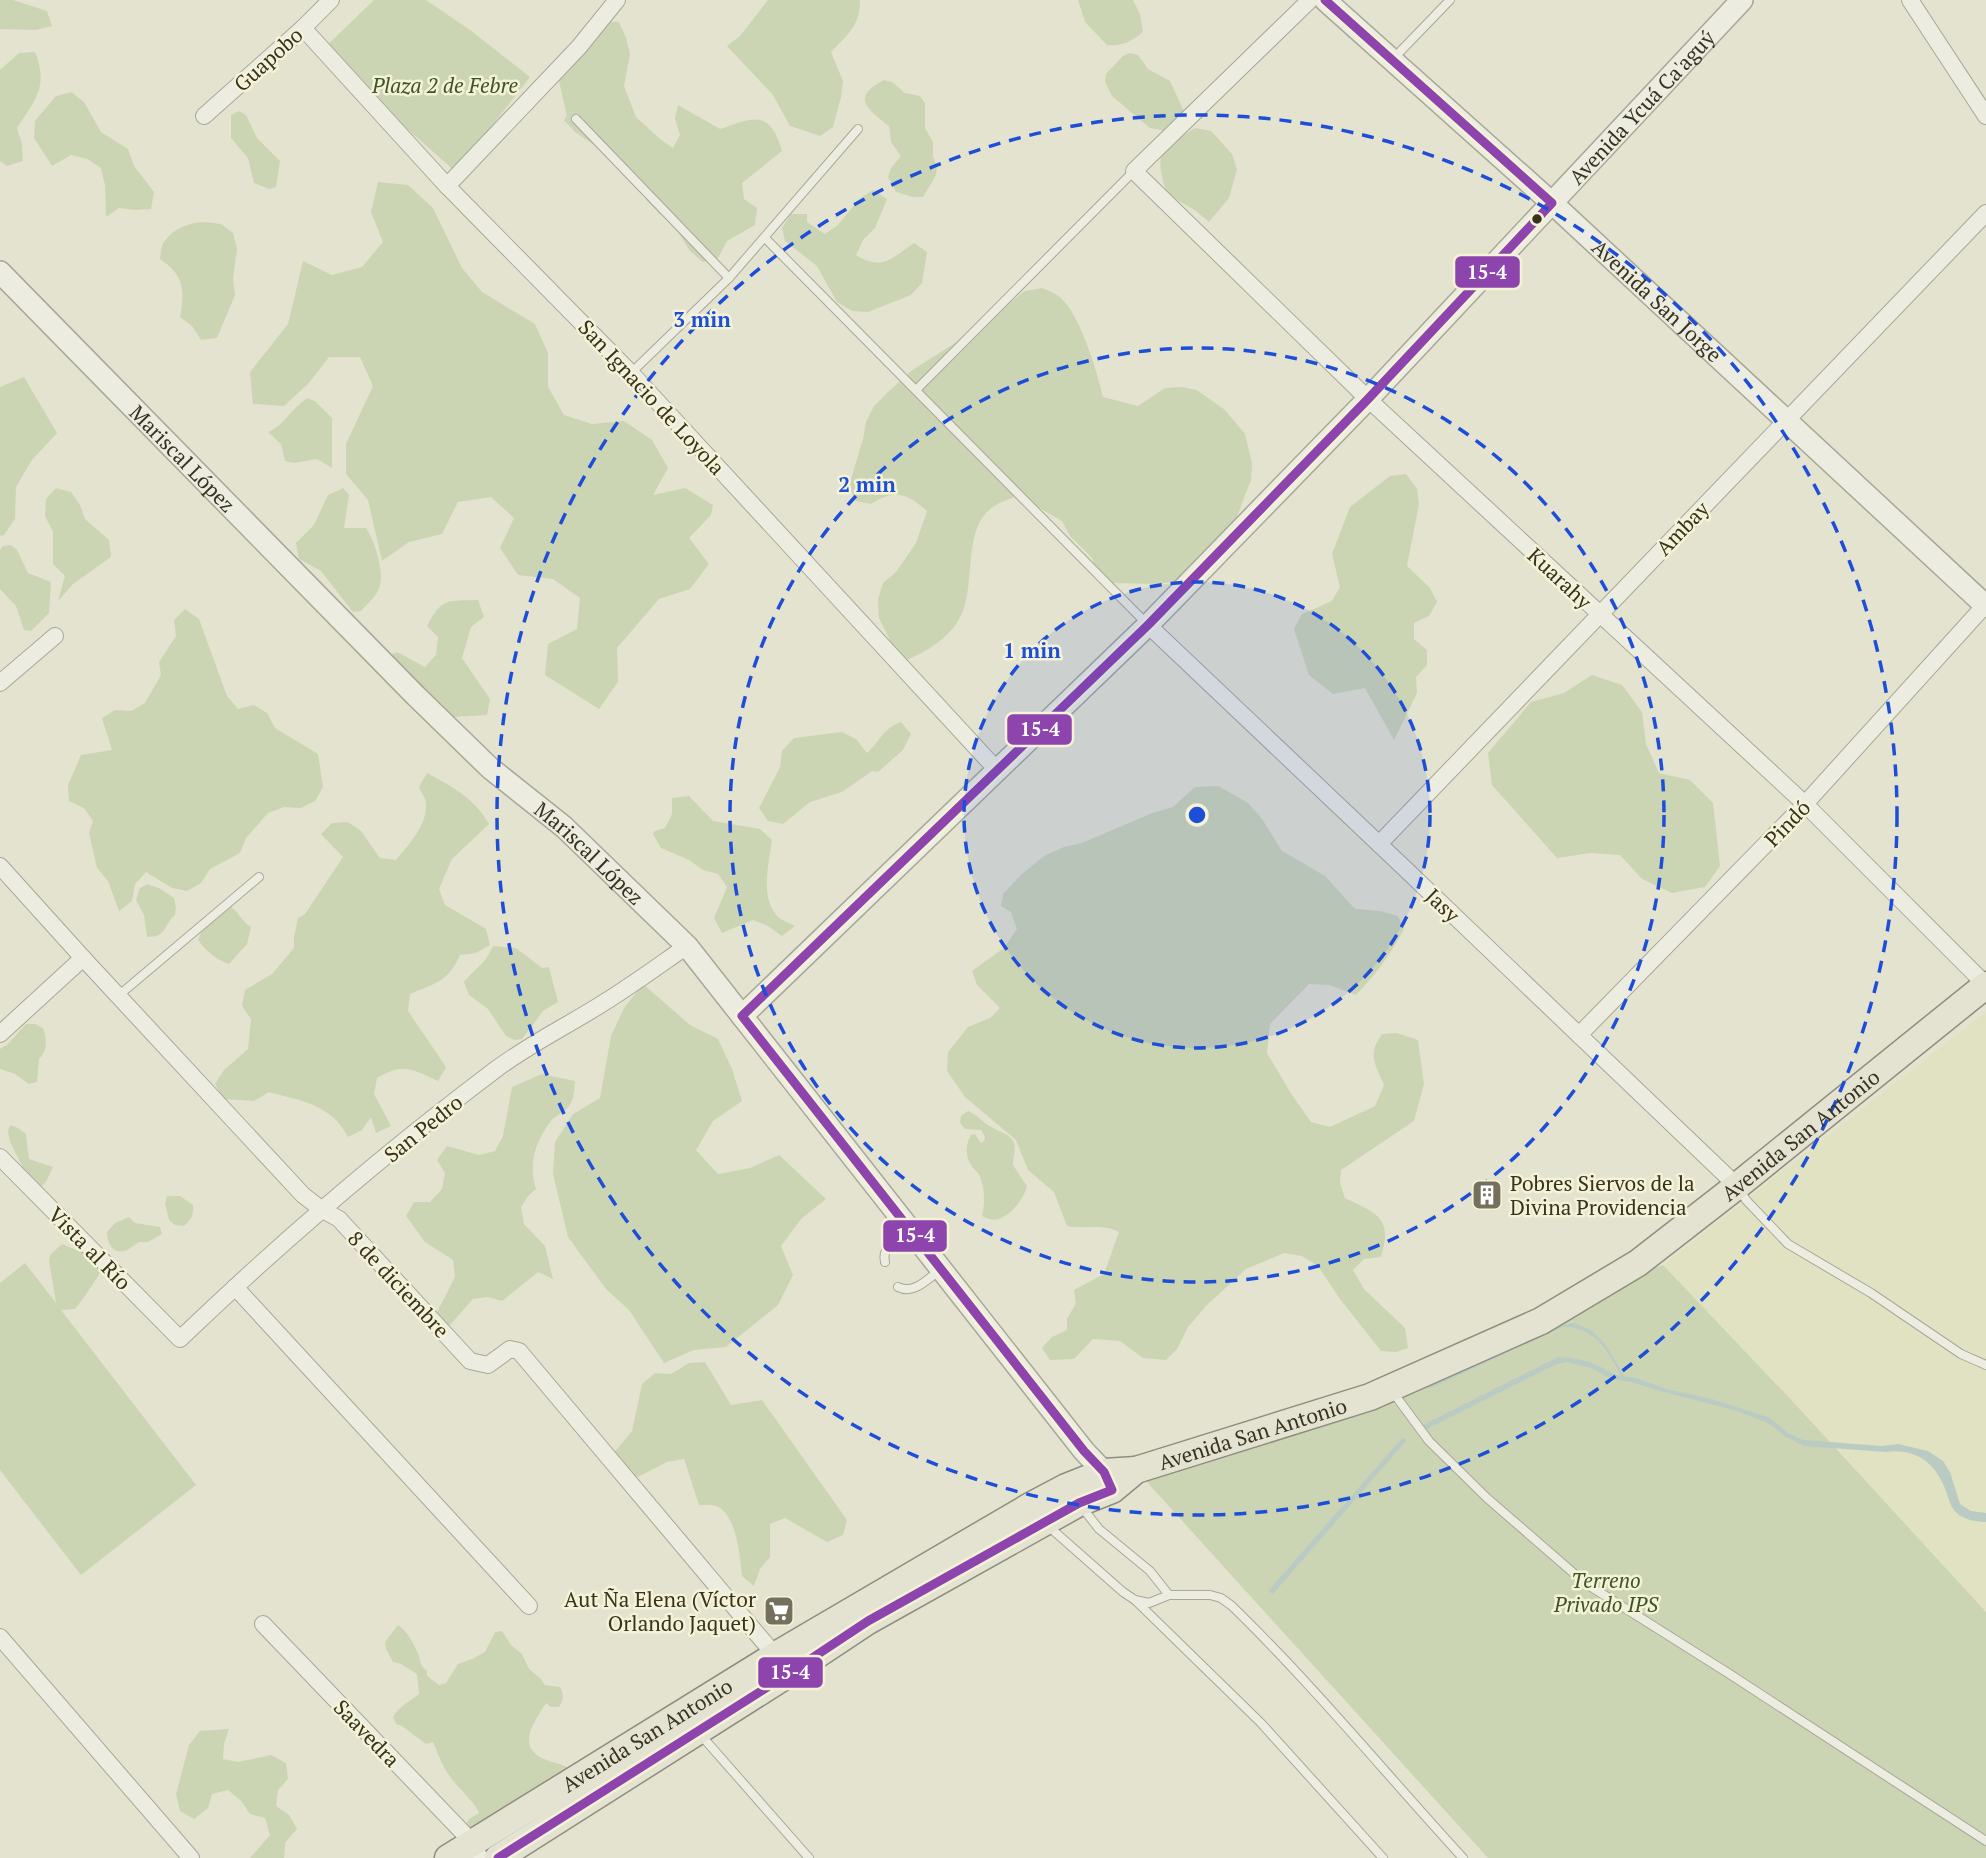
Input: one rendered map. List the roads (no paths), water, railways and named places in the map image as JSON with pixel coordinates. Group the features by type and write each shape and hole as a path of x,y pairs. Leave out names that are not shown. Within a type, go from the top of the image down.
{"main road":[{"name":"Avenida San Antonio","path":"448,1858 476,1850 782,1665 1072,1495 1136,1470 1370,1397 1541,1321 1638,1263 1986,985"},
{"name":"Avenida San Antonio","path":"498,1858 689,1723"}],"street":[{"name":"Guapobo","path":"204,116 331,0"},
{"path":"447,186 579,47 617,0"},
{"path":"1133,171 1310,0"},
{"name":"Avenida San Jorge","path":"1325,0 1552,202 1986,605"},
{"name":"Avenida Ycuá Ca'aguý","path":"742,1016 1148,625 1368,400 1742,0"},
{"path":"1911,1 1986,116"},
{"name":"San Ignacio de Loyola","path":"303,28 447,186 631,373 998,770"},
{"name":"Kuarahy","path":"1133,171 1368,400 1805,804 1986,985"},
{"name":"Ambay","path":"1379,844 1986,214"},
{"name":"Mariscal López","path":"0,272 416,696 490,768 564,827 687,946 1108,1481"},
{"name":"Pindó","path":"1579,1035 1805,804 1986,605"},
{"name":"Jasy","path":"1148,625 1737,1186"},
{"path":"0,683 55,636"},
{"name":"8 de diciembre","path":"0,866 303,1195 339,1219 470,1361 488,1365 510,1349 519,1351 782,1665"},
{"name":"San Pedro","path":"180,1339 321,1209 496,1070 538,1040 608,1000 687,946"},
{"path":"0,1034 82,958"},
{"name":"Vista al Río","path":"0,1157 180,1339"},
{"path":"234,1287 529,1606"},
{"name":"Saavedra","path":"262,1624 476,1850"},
{"path":"0,1637 191,1858"}],"lane":[{"path":"1392,60 1450,0"},
{"path":"576,119 729,278"},
{"path":"631,373 729,278 858,129"},
{"path":"916,390 1133,171"},
{"path":"765,238 1148,625"},
{"path":"118,996 260,877"},
{"path":"1737,1186 1746,1200 1788,1244 1871,1293 1961,1354 1986,1365"},
{"path":"885,1262 885,1249 910,1229"},
{"path":"898,1287 904,1290 915,1289 941,1269"},
{"path":"1390,1388 1429,1441 1487,1498 1585,1583 1986,1842"},
{"path":"1072,1495 1099,1529 1150,1571 1170,1595"},
{"path":"1038,1514 1135,1600 1261,1723 1383,1858"},
{"path":"1135,1600 1149,1603 1170,1595 1210,1595 1233,1606 1316,1692 1463,1858"},
{"path":"689,1723 809,1858"}],"place":[{"name":"Pobres Siervos de la Divina Providencia","path":"1487,1195"},
{"name":"Aut Ña Elena (Víctor Orlando Jaquet)","path":"779,1611"}],"park label":[{"name":"Plaza 2 de Febre","path":"445,85"},
{"name":"Terreno Privado IPS","path":"1606,1592"}]}
